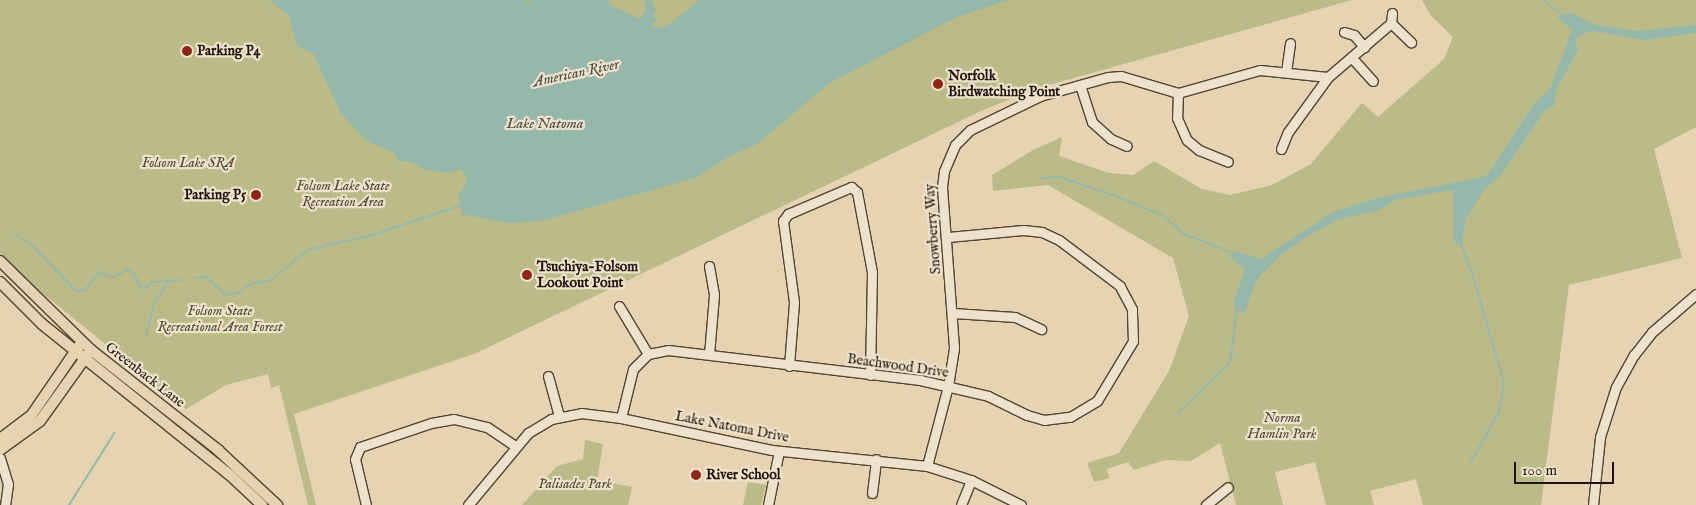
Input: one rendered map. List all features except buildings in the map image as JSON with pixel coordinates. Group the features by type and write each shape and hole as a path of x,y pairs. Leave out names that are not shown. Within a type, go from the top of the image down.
{"main road":[{"name":"Greenback Lane","path":"0,262 92,350 225,456 277,505"},
{"name":"Greenback Lane","path":"0,282 84,359 230,475 262,505"},
{"path":"0,439 31,416 82,341"},
{"path":"0,450 40,421 92,350"}],"street":[{"path":"1281,149 1288,132 1321,90 1328,77 1391,23 1392,13"},
{"path":"1391,23 1412,42"},
{"path":"1344,32 1354,35 1364,47"},
{"path":"1286,72 1290,43"},
{"path":"1352,58 1373,81"},
{"path":"1228,162 1198,150 1188,140 1177,118 1178,93 1244,72 1286,72 1328,77"},
{"name":"Snowberry Way","path":"927,466 948,386 954,347 948,237 942,187 947,158 954,145 970,130 1004,113 1040,96 1080,84 1121,76 1161,90 1178,93"},
{"path":"1080,84 1092,122 1111,139 1126,146"},
{"path":"789,366 794,302 783,221 788,214 851,187 857,192 872,272 870,375"},
{"name":"Beachwood Drive","path":"648,354 668,350 709,354 948,386 988,396 1038,419 1070,417 1088,408 1105,391 1130,347 1134,321 1127,296 1116,281 1048,234 1023,230 948,237"},
{"path":"709,266 714,294 709,354"},
{"path":"1593,505 1600,437 1616,387 1647,337 1696,294"},
{"path":"619,306 648,354 633,369 621,418"},
{"path":"953,313 1015,317 1041,329"},
{"path":"548,376 559,416"},
{"name":"Lake Natoma Drive","path":"468,505 515,446 541,424 559,416 581,413 621,418 779,451 876,459 927,466 970,480 1021,505"},
{"path":"366,505 355,459 360,447 431,423 454,419 487,427 515,446"},
{"path":"768,505 779,451"},
{"path":"0,458 8,484 5,505"},
{"path":"872,493 876,459"},
{"path":"961,505 970,480"},
{"path":"1206,505 1228,487"}],"green space":[{"name":"Folsom Lake State Recreation Area","path":"0,0 1352,0 1038,88 981,111 474,354 294,414 316,505 308,505 279,385 271,388 268,374 226,385 186,409 0,259"},
{"name":"Norma Hamlin Park","path":"1422,0 1696,0 1696,127 1654,149 1682,258 1569,285 1541,505 1423,505 1416,479 1370,491 1374,505 1326,505 1315,462 1275,472 1283,505 1236,505 1220,443 1191,461 1165,460 1134,470 1128,462 1107,469 1109,478 1094,482 1087,463 1119,453 1169,371 1189,316 1173,258 1048,185 993,191 992,175 1033,150 1062,137 1059,156 1109,173 1133,175 1154,161 1202,189 1230,195 1272,185 1311,164 1362,103 1378,117 1444,59 1453,37 1431,16"},
{"name":"Palisades Park","path":"585,440 603,444 597,480 632,487 628,505 522,505 557,466 583,459"},
{"path":"748,482 766,485 761,505 743,505"}],"water":[{"name":"Lake Natoma","path":"270,0 525,0 529,3 530,0 607,0 612,6 640,19 646,10 644,0 651,0 656,9 652,16 658,21 651,25 660,28 671,23 699,0 1009,0 955,18 831,82 757,144 730,156 695,178 542,221 509,223 461,214 462,207 458,195 468,181 461,169 450,173 425,170 412,162 399,161 393,152 365,140 340,112 313,53 297,46 289,16"},
{"path":"1571,13 1596,25 1637,31 1696,25 1696,33 1645,40 1592,31 1580,35 1574,43 1579,48 1557,88 1554,106 1546,109 1500,176 1485,189 1466,218 1462,244 1457,244 1454,241 1453,190 1394,200 1380,210 1337,220 1308,236 1281,255 1257,279 1244,314 1236,309 1234,300 1245,269 1230,257 1234,251 1261,259 1333,212 1377,198 1487,176 1533,105 1550,89 1572,30 1557,17"}],"waterway":[{"path":"1543,0 1563,15"},
{"path":"1041,178 1060,177 1118,197 1164,216 1182,233 1233,253"},
{"path":"195,278 205,276 226,295 238,293 250,284 269,281 308,250 372,235 462,205"},
{"path":"16,234 33,246 76,291 85,290 99,272 113,277 127,270 134,273 140,287 146,288 152,282 181,280"},
{"path":"1460,242 1471,269 1504,383 1499,412 1471,462"},
{"path":"146,334 154,304 168,282"},
{"path":"1178,413 1230,363 1237,309"},
{"path":"69,505 115,432"}],"place":[{"name":"Parking P4","path":"187,51"},
{"name":"Norfolk Birdwatching Point","path":"938,84"},
{"name":"Parking P5","path":"256,195"},
{"name":"Tsuchiya-Folsom Lookout Point","path":"527,275"},
{"name":"River School","path":"696,475"}],"water label":[{"name":"American River","path":"576,73"}],"park label":[{"name":"Folsom Lake SRA","path":"188,163"},
{"name":"Folsom State Recreational Area Forest","path":"220,320"}]}
